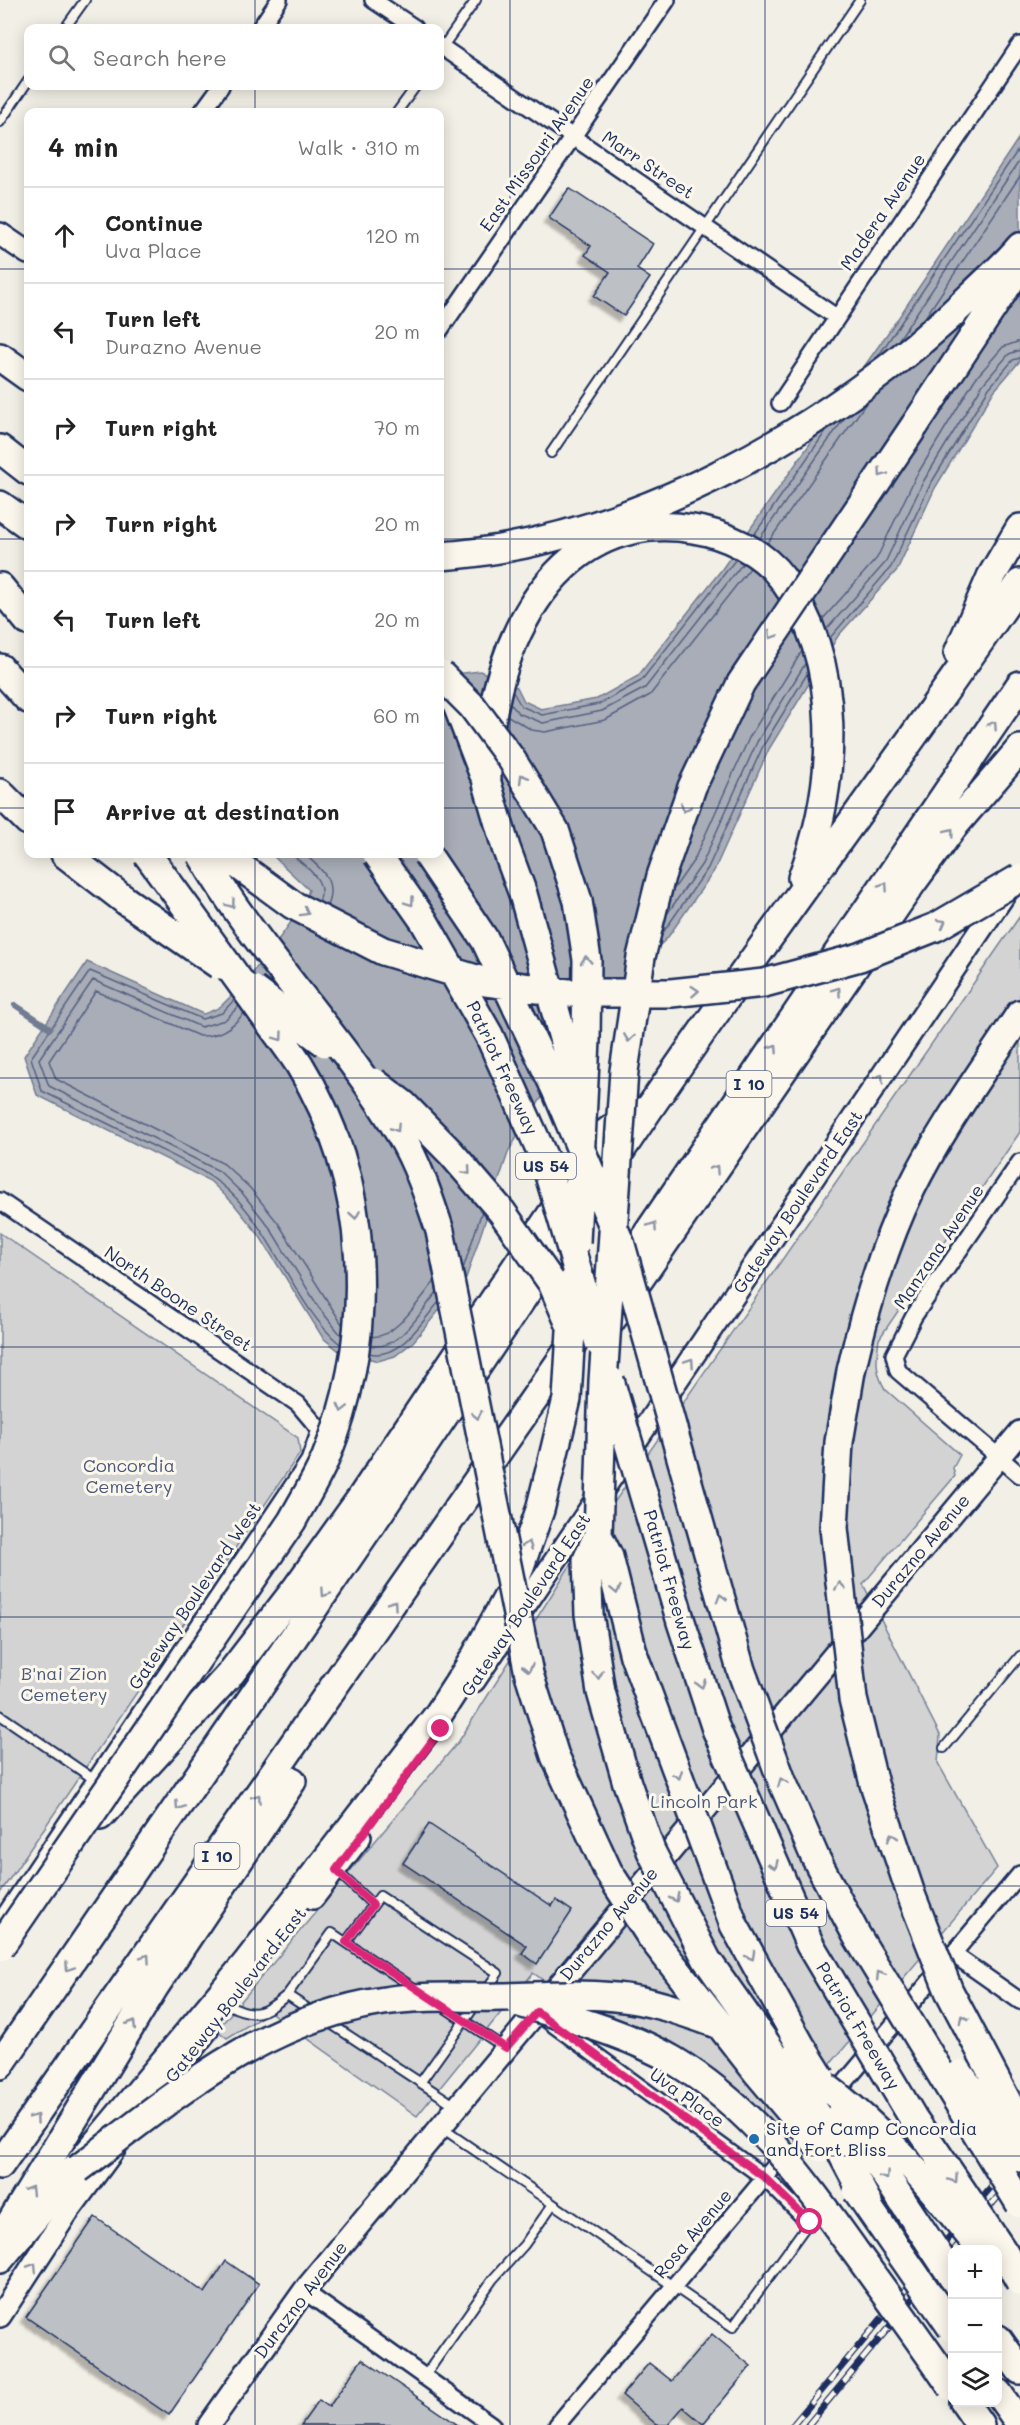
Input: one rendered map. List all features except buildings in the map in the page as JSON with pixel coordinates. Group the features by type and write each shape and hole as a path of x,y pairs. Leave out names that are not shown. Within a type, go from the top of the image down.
{"highway":[{"path":"444,556 488,553 628,513 684,491 748,460 829,411 879,376 959,308 1020,247"},
{"path":"948,2322 868,2203 837,2145 707,1960 651,1851 627,1784 601,1692 589,1614 587,1560 598,1535 603,1381 624,1071 641,957 661,876 692,787 741,683 1020,266"},
{"path":"0,357 24,374"},
{"path":"0,437 24,452"},
{"path":"0,449 24,468"},
{"path":"0,505 24,522"},
{"path":"487,783 486,754 502,670 522,623 540,592 561,568 587,547 621,533 649,526 676,526 712,532 757,555 782,577 812,631 827,691 828,747 822,811 814,847 791,909"},
{"path":"932,713 991,577 1020,528"},
{"path":"0,2065 402,1458 659,1093 932,713 1020,583"},
{"path":"0,587 24,616"},
{"path":"0,668 24,695"},
{"path":"0,2259 78,2169 246,1964 438,1715 474,1659 512,1589 540,1510 567,1399 586,1040 587,960 578,901 555,830 512,760 472,706 444,676"},
{"path":"444,679 458,705 487,783 506,848 523,894 621,1245"},
{"name":"I 10","path":"0,2165 473,1490 1020,686"},
{"path":"473,1490 544,1417 912,883 953,827 1020,749"},
{"path":"0,793 24,817"},
{"path":"70,858 126,901 288,1014 403,1104 452,1153 502,1212 552,1283 648,1508"},
{"path":"0,1947 292,1521 325,1459 343,1409 359,1310 360,1265 351,1188 340,1149 323,1109 298,1063 150,858"},
{"path":"203,858 228,900 297,989 382,1106 401,1135 425,1183 440,1231 529,1674 555,1756 608,1871 651,1937 748,2062 868,2203"},
{"path":"228,858 293,905 383,951 486,982 568,993 672,993 764,983 860,957 936,927 1020,878"},
{"name":"Patriot Freeway","path":"379,858 424,921 463,986 489,1035 544,1158 716,1730 810,1945 913,2118 1004,2253 1020,2282"},
{"name":"US 54","path":"430,858 485,940 555,1090 621,1245 741,1670 782,1781 815,1857 856,1936 1020,2204"},
{"path":"1020,1014 949,1123 912,1189 886,1247 864,1316 851,1371 840,1442 834,1528 853,1699 874,1784 912,1897 940,1970 980,2052 1020,2126"},
{"path":"0,1924 231,1673 295,1590 371,1504"},
{"path":"598,1535 609,1557 634,1656 734,1925 801,2046 948,2270"},
{"path":"0,2241 161,1977 308,1757 369,1639"},
{"path":"78,2169 208,2071 268,2036 340,2009 384,2001 466,1995 498,1997 576,1994 618,1997 677,2010 737,2031 795,2066 852,2106 930,2184 977,2245"},
{"path":"498,1997 609,2031 643,2045 691,2072 731,2102 764,2131 804,2180 948,2381"},
{"path":"911,2024 957,2070 1020,2158"},
{"path":"980,2052 1011,2087 1020,2102"},
{"path":"1002,2275 1020,2295"},
{"path":"1002,2345 1020,2370"},
{"path":"1002,2399 1020,2424"},
{"path":"967,2407 980,2425"}],"main road":[{"path":"0,234 24,250"},
{"name":"Gateway Boulevard East","path":"0,2316 81,2194 227,2004 336,1870 441,1729 1020,871"},
{"name":"Durazno Avenue","path":"209,2425 304,2291 1020,1432"}],"street":[{"path":"263,24 279,0"},
{"path":"373,0 409,24"},
{"name":"East Missouri Avenue","path":"444,324 667,0"},
{"name":"Madera Avenue","path":"780,403 1020,45"},
{"name":"Marr Street","path":"444,51 836,317"},
{"path":"205,108 218,90"},
{"name":"Manzana Avenue","path":"999,1458 898,1371 894,1355 914,1316 1020,1162"},
{"name":"North Boone Street","path":"0,1201 298,1404 317,1422 320,1430 319,1439"},
{"name":"Gateway Boulevard West","path":"0,1924 309,1461 319,1439"},
{"path":"999,1458 1020,1475"},
{"name":"Rosa Avenue","path":"557,2425 1020,1874"},
{"path":"953,1954 1020,2001"},
{"name":"Uva Place","path":"537,2012 765,2178 810,2222"},
{"path":"304,2291 492,2425"}],"lane":[{"path":"68,24 85,0"},
{"path":"444,43 476,0"},
{"path":"551,453 860,0"},
{"path":"0,122 24,87"},
{"path":"400,108 413,90"},
{"path":"944,1748 1020,1656"},
{"path":"0,1715 95,1780"},
{"path":"336,1870 373,1905"},
{"path":"346,1942 380,1896 498,1973 420,2083"},
{"path":"227,2004 242,2012 256,2014 271,2008 287,1995 332,1933 506,2048"},
{"path":"287,1995 457,2107"},
{"path":"440,2127 733,2327 810,2222"},
{"path":"424,2377 493,2279 524,2245 553,2204"}],"green space":[{"name":"Lincoln Park","path":"1020,916 1020,1132 879,1339 878,1346 878,1371 885,1389 960,1455 953,1468 955,1476 863,1584 940,1735 938,1763 997,1868 765,2141 703,2092 533,1973 417,2116 270,2012 227,2038 217,2030 459,1741 566,1572"},
{"name":"Concordia Cemetery","path":"0,1233 298,1438 300,1453 0,1893"}],"water":[{"path":"1020,136 1020,361 994,391 935,488 897,570 838,636 769,749 714,871 668,937 596,1010 509,1150 466,1278 413,1342 395,1356 378,1361 338,1350 323,1338 259,1235 233,1203 210,1181 37,1095 24,1056 87,962 203,1014 221,1006 270,951 294,917 309,890 275,858 444,858 444,676 480,671 517,687 524,701 541,709 597,699 638,676 722,569 899,317"}],"waterway":[{"path":"15,1005 50,1028"}],"railway":[{"path":"793,2425 1020,2152"},
{"path":"958,2245 1020,2170"},
{"path":"808,2425 948,2256"}],"place":[{"name":"Site of Camp Concordia and Fort Bliss","path":"754,2139"}],"route":[{"path":"441,1729 336,1870 373,1905 346,1942 506,2048 537,2012 765,2178 810,2222"}],"park label":[{"name":"B'nai Zion Cemetery","path":"64,1684"}]}
